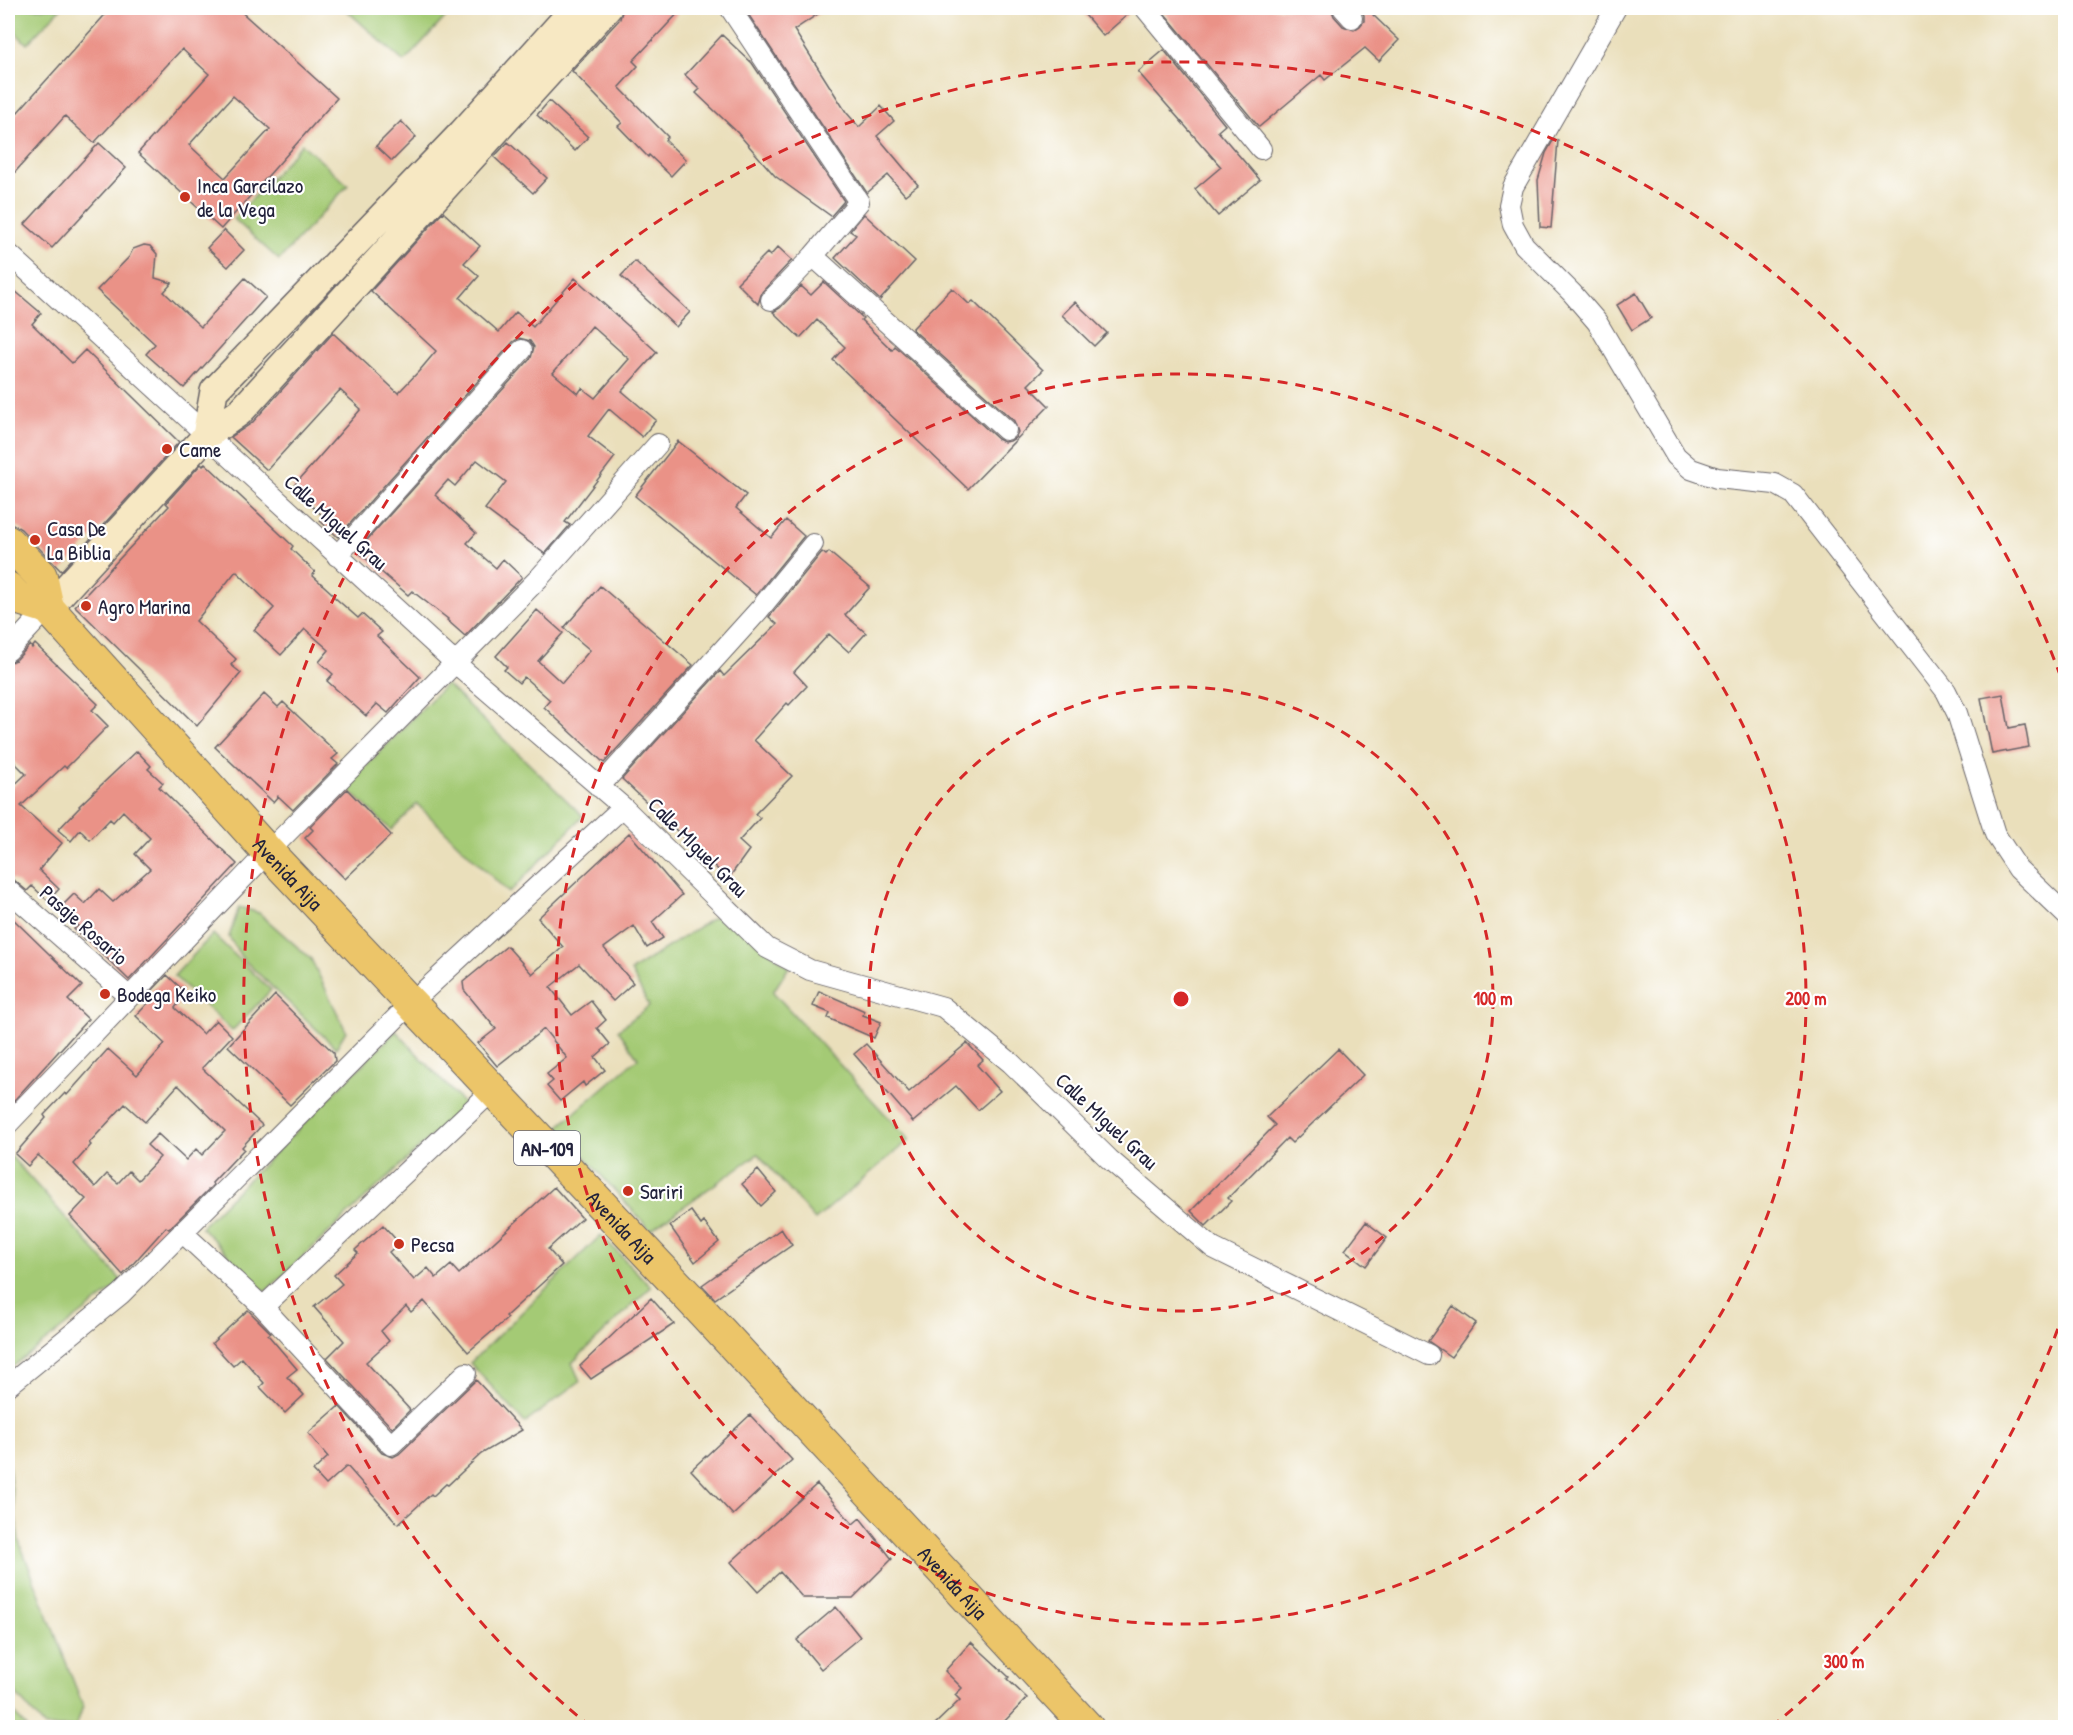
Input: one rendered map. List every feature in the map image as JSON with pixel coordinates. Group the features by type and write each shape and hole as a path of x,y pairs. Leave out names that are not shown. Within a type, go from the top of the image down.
{"main road":[{"path":"206,435 214,391 462,133 575,8"},
{"path":"8,588 19,599 48,608 206,435 240,412 608,8"},
{"name":"Avenida Aija","path":"8,542 41,576 48,608 268,852 698,1307 1088,1728"}],"street":[{"path":"730,8 859,202 813,256 771,300"},
{"path":"1145,8 1261,149"},
{"path":"1616,8 1513,187 1509,205 1513,225 1524,245 1572,292 1597,322 1677,456 1691,469 1717,478 1774,484 1793,494 1946,691 1957,713 1995,834 2018,869 2066,915"},
{"name":"Calle MIguel Grau","path":"8,253 454,662 623,807 767,948 810,970 943,1007 1011,1063 1109,1159 1213,1248 1429,1355"},
{"path":"813,256 1006,430"},
{"path":"337,556 522,350"},
{"path":"8,1124 268,852 539,578 658,444"},
{"path":"598,787 759,610 813,544"},
{"path":"8,651 48,608"},
{"path":"8,1386 121,1294 411,1003 623,807"},
{"name":"Pasaje Rosario","path":"8,890 128,996"},
{"path":"263,1307 493,1090"},
{"path":"182,1232 263,1307 392,1445 466,1373"}],"green space":[{"path":"8,8 61,8 27,44 8,25"},
{"path":"344,8 454,8 404,62"},
{"path":"302,144 348,185 279,260 234,219"},
{"path":"446,684 583,816 509,893 417,804 391,830 346,787"},
{"path":"239,907 259,913 311,959 346,1031 336,1048 242,958 229,937"},
{"path":"714,917 740,929 789,967 773,992 909,1140 815,1220 758,1154 650,1230 558,1127 638,1058 618,1030 649,1006 631,971"},
{"path":"213,934 271,990 232,1031 174,976"},
{"path":"396,1031 465,1105 265,1292 201,1227"},
{"path":"8,1153 123,1282 8,1370"},
{"path":"601,1235 651,1287 572,1363 580,1381 525,1423 470,1363"},
{"path":"8,1461 19,1541 83,1706 76,1727 45,1727 8,1685"},
{"path":"8,1707 27,1727 15,1727 8,1724"}],"building":[{"path":"111,8 237,8 337,98 221,229 138,153 209,74 182,49 94,143 65,116 8,180 8,123","holes":["233,96 270,129 225,178 189,145"]},
{"path":"623,8 683,8 633,61 638,66 619,87 668,137 665,140 686,160 671,176 649,155 648,157 618,126 622,123 572,71 620,19"},
{"path":"744,8 827,8 794,30 846,112 859,127 881,106 894,121 877,136 918,185 905,195 888,175 867,193"},
{"path":"1079,8 1133,8 1133,10 1103,36"},
{"path":"1160,8 1331,8 1334,16 1343,26 1354,30 1364,21 1364,15 1359,8 1379,8 1373,15 1399,40 1379,61 1365,48 1325,80 1321,75 1259,127"},
{"path":"722,35 752,63 844,201 831,216 775,176 736,131 696,93 700,89 685,75"},
{"path":"1164,50 1225,125 1218,131 1260,180 1218,216 1195,189 1221,167 1138,72"},
{"path":"549,101 588,137 575,151 537,115"},
{"path":"401,121 416,137 392,161 376,146"},
{"path":"1554,139 1558,140 1551,228 1540,227 1538,180 1546,153"},
{"path":"508,142 547,178 533,193 494,157"},
{"path":"99,143 126,168 52,248 25,224"},
{"path":"443,212 480,246 464,263 479,276 460,298 499,332 516,312 533,327 575,278 657,352 622,391 656,420 642,437 609,409 588,436 615,457 565,522 570,525 545,554 485,509 506,482 477,460 455,486 448,480 435,495 476,533 467,543 496,568 503,559 522,577 465,636 448,619 412,591 408,595 357,551 531,358 534,347 530,341 519,338 513,342 338,537 320,521 324,517 292,488 361,409 340,390 267,470 231,437 252,423 333,333 398,393 436,351 371,291","holes":["592,326 629,359 595,398 582,388 578,394 553,373"]},
{"path":"864,214 915,261 880,300 835,258 856,235 850,231"},
{"path":"224,230 244,250 228,267 207,248"},
{"path":"144,245 150,246 157,254 155,278 172,283 164,292 201,327 245,278 266,297 184,388 146,354 155,344 97,290 129,257 133,249"},
{"path":"778,247 792,260 762,292 758,304 737,283 767,253 770,256"},
{"path":"635,261 690,312 676,327 621,276"},
{"path":"824,282 863,318 861,320 892,350 895,346 998,439 1004,442 1010,441 1018,432 1014,421 912,329 952,288 969,304 973,301 1043,370 1028,385 1049,406 968,489 833,360 845,347 817,320 800,338 773,312 780,308 801,286 811,295"},
{"path":"8,285 41,313 32,324 72,363 85,350 179,442 61,571 21,529 8,521"},
{"path":"1636,293 1651,318 1632,330 1617,305"},
{"path":"1075,302 1107,333 1094,346 1062,315"},
{"path":"678,441 746,495 736,508 771,538 786,520 804,536 756,595 635,496"},
{"path":"205,463 293,546 291,549 315,572 312,575 333,596 358,618 362,614 382,632 377,636 420,677 388,713 377,704 366,716 327,681 333,674 319,662 329,650 305,629 281,655 254,630 274,608 236,571 196,621 236,659 231,665 241,673 197,726 75,606 169,506 166,503 201,464 203,466"},
{"path":"822,552 826,555 829,552 870,587 845,615 866,633 849,652 829,634 794,672 807,686 789,705 787,703 754,740 792,776 755,814 760,818 739,841 749,850 728,879 622,779 720,671 724,676 777,624 769,617"},
{"path":"600,586 693,665 604,763 544,707 550,700 524,677 519,683 504,670 507,667 496,656 537,610 563,633 538,661 562,683 590,650 564,628"},
{"path":"35,644 98,704 92,710 108,726 66,768 64,766 21,806 62,843 39,870 59,889 48,901 32,886 27,891 8,878 8,791 26,774 8,756 8,663 16,660 30,645 32,648"},
{"path":"264,694 278,707 283,702 338,754 332,759 338,764 293,810 278,796 273,802 215,747"},
{"path":"2003,694 2009,728 2025,725 2029,747 1992,754 1981,698"},
{"path":"137,751 151,766 148,769 163,783 159,787 237,864 129,980 74,929 78,926 60,908 74,894 85,904 99,889 113,902 150,869 135,854 150,838 123,811 113,822 110,819 90,840 80,830 71,841 58,830 79,806"},
{"path":"347,789 391,835 345,879 305,838 313,830 310,827"},
{"path":"629,833 682,895 652,922 663,938 647,948 634,926 604,948 633,983 613,1001 579,964 550,987 572,1015 591,1001 606,1020 597,1028 610,1044 595,1057 605,1070 585,1086 583,1082 560,1101 547,1086 553,1081 547,1074 567,1058 544,1029 497,1066 478,1043 496,1029 464,990 463,982 507,946 532,974 563,947 538,918"},
{"path":"8,914 82,986 68,1000 88,1019 8,1107"},
{"path":"167,975 183,990 177,998 180,1001 175,1008 203,1034 216,1020 232,1036 202,1068 262,1125 242,1147 244,1149 212,1183 213,1185 169,1229 166,1227 123,1275 70,1216 86,1199 38,1155 28,1166 15,1154 46,1118 44,1115 65,1093 67,1095 108,1049 137,1075 165,1044 136,1016 149,1002 145,998","holes":["178,1085 225,1131 202,1155 196,1149 186,1160 158,1134 147,1145 160,1157 138,1180 129,1171 118,1183 107,1174 95,1187 74,1164 91,1145 89,1143 125,1104 145,1122"]},
{"path":"819,991 865,1011 863,1015 881,1022 874,1038 828,1018 830,1013 813,1006"},
{"path":"275,995 334,1053 335,1061 290,1105 228,1046"},
{"path":"967,1043 983,1060 977,1065 1000,1091 978,1110 956,1086 913,1122 854,1054 866,1044 909,1092"},
{"path":"1338,1049 1363,1075 1292,1143 1287,1138 1228,1198 1231,1201 1206,1226 1191,1211 1275,1125 1267,1117"},
{"path":"758,1170 776,1192 761,1206 742,1184"},
{"path":"554,1187 582,1218 548,1249 562,1265 506,1316 508,1318 468,1352 424,1301 411,1312 406,1306 381,1331 389,1341 366,1362 410,1410 392,1428 327,1358 344,1341 314,1307 342,1284 334,1275 358,1253 355,1250 383,1225 399,1243 389,1252 414,1280 428,1268 436,1278 451,1265 459,1274"},
{"path":"691,1211 701,1225 704,1222 719,1242 695,1262 670,1226"},
{"path":"1366,1222 1387,1238 1366,1266 1345,1250"},
{"path":"781,1229 792,1245 715,1299 702,1285"},
{"path":"651,1298 674,1324 591,1379 580,1366"},
{"path":"1453,1306 1476,1323 1451,1357 1428,1341"},
{"path":"248,1310 271,1333 268,1335 297,1369 287,1377 304,1395 285,1413 260,1387 264,1383 242,1358 233,1366 212,1343"},
{"path":"476,1380 522,1430 481,1454 448,1485 446,1484 433,1496 431,1494 398,1524 347,1466 326,1485 313,1471 328,1457 308,1433 339,1406 382,1453 393,1457 399,1454"},
{"path":"750,1415 792,1460 733,1515 691,1470"},
{"path":"817,1484 853,1524 860,1518 892,1559 853,1598 803,1598 780,1572 758,1592 731,1562"},
{"path":"836,1607 860,1637 821,1669 797,1640"},
{"path":"971,1642 1009,1677 1007,1679 1027,1698 998,1728 931,1728 960,1700 955,1695 962,1688 945,1671"}],"place":[{"name":"Inca Garcilazo de la Vega","path":"185,197"},
{"name":"Came","path":"167,449"},
{"name":"Casa De La Biblia","path":"35,540"},
{"name":"Agro Marina","path":"86,606"},
{"name":"Bodega Keiko","path":"105,994"},
{"name":"Sariri","path":"628,1191"},
{"name":"Pecsa","path":"399,1244"}]}
